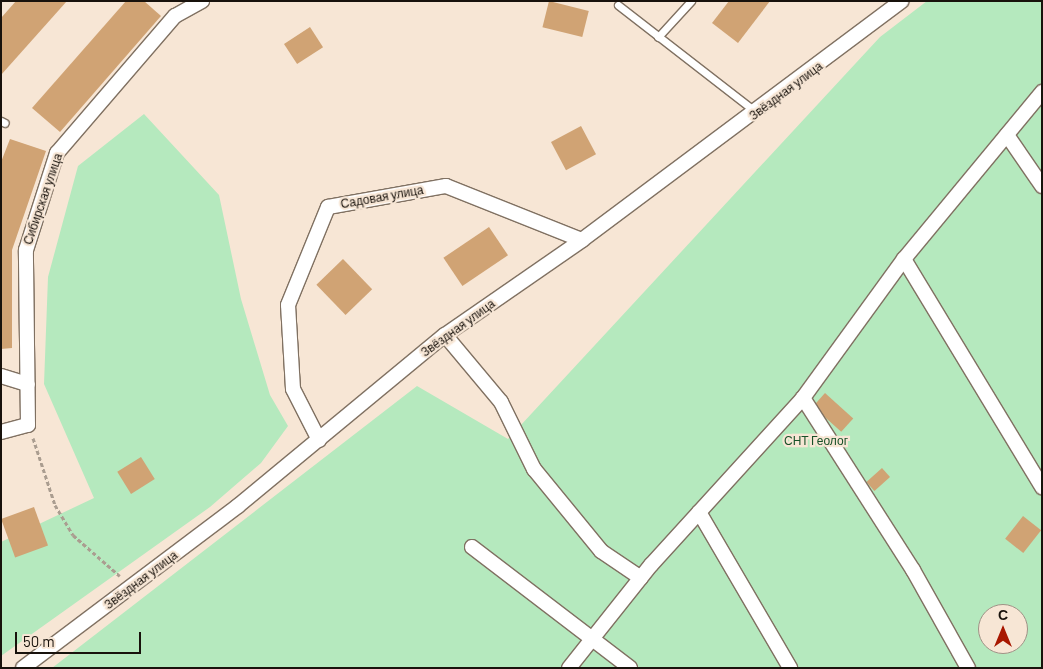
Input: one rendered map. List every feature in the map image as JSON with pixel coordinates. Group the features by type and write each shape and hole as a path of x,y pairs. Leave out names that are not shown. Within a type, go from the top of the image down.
{"street":[{"name":"Сибирская улица","path":"28,425 26,250 57,152 175,16 202,1"},
{"name":"Звёздная улица","path":"23,668 128,590 319,440 445,335 582,240 756,113 902,1"},
{"path":"569,668 641,578 802,398 904,260 1042,92"},
{"path":"1007,134 1042,186"},
{"name":"Садовая улица","path":"319,440 293,389 288,305 328,207 446,186 582,240"},
{"path":"904,260 1042,487"},
{"path":"445,335 501,402 534,468 582,528 601,551 641,578"},
{"path":"1,376 28,384"},
{"path":"802,398 913,570 968,668"},
{"path":"1,432 28,425"},
{"path":"699,512 790,668"},
{"path":"472,547 630,668"}],"lane":[{"path":"658,37 691,1"},
{"path":"618,5 756,113"}],"path":[{"path":"28,425 55,504 73,536 112,568 128,590"}],"green space":[{"name":"СНТ Геолог","path":"927,1 1042,1 1042,668 52,668 417,386 508,439 880,37"},
{"path":"144,114 219,195 241,299 270,395 288,426 261,463 210,507 1,656 1,542 94,498 44,384 48,277 78,166"}],"building":[{"path":"16,1 67,1 1,75 1,18"},
{"path":"126,1 144,1 161,16 60,132 32,108"},
{"path":"549,1 589,11 582,37 542,27"},
{"path":"729,1 770,1 738,43 712,23"},
{"path":"310,27 323,47 297,64 284,44"},
{"path":"581,126 596,154 566,170 551,142"},
{"path":"10,139 46,151 12,250 12,348 1,349 1,162"},
{"path":"489,227 508,255 462,286 443,258"},
{"path":"343,259 372,289 346,315 316,285"},
{"path":"825,393 853,418 841,432 813,406"},
{"path":"141,457 155,479 131,494 117,472"},
{"path":"882,468 890,477 874,491 866,482"},
{"path":"34,507 48,546 15,557 1,519"},
{"path":"1023,516 1041,530 1023,553 1005,539"}]}
